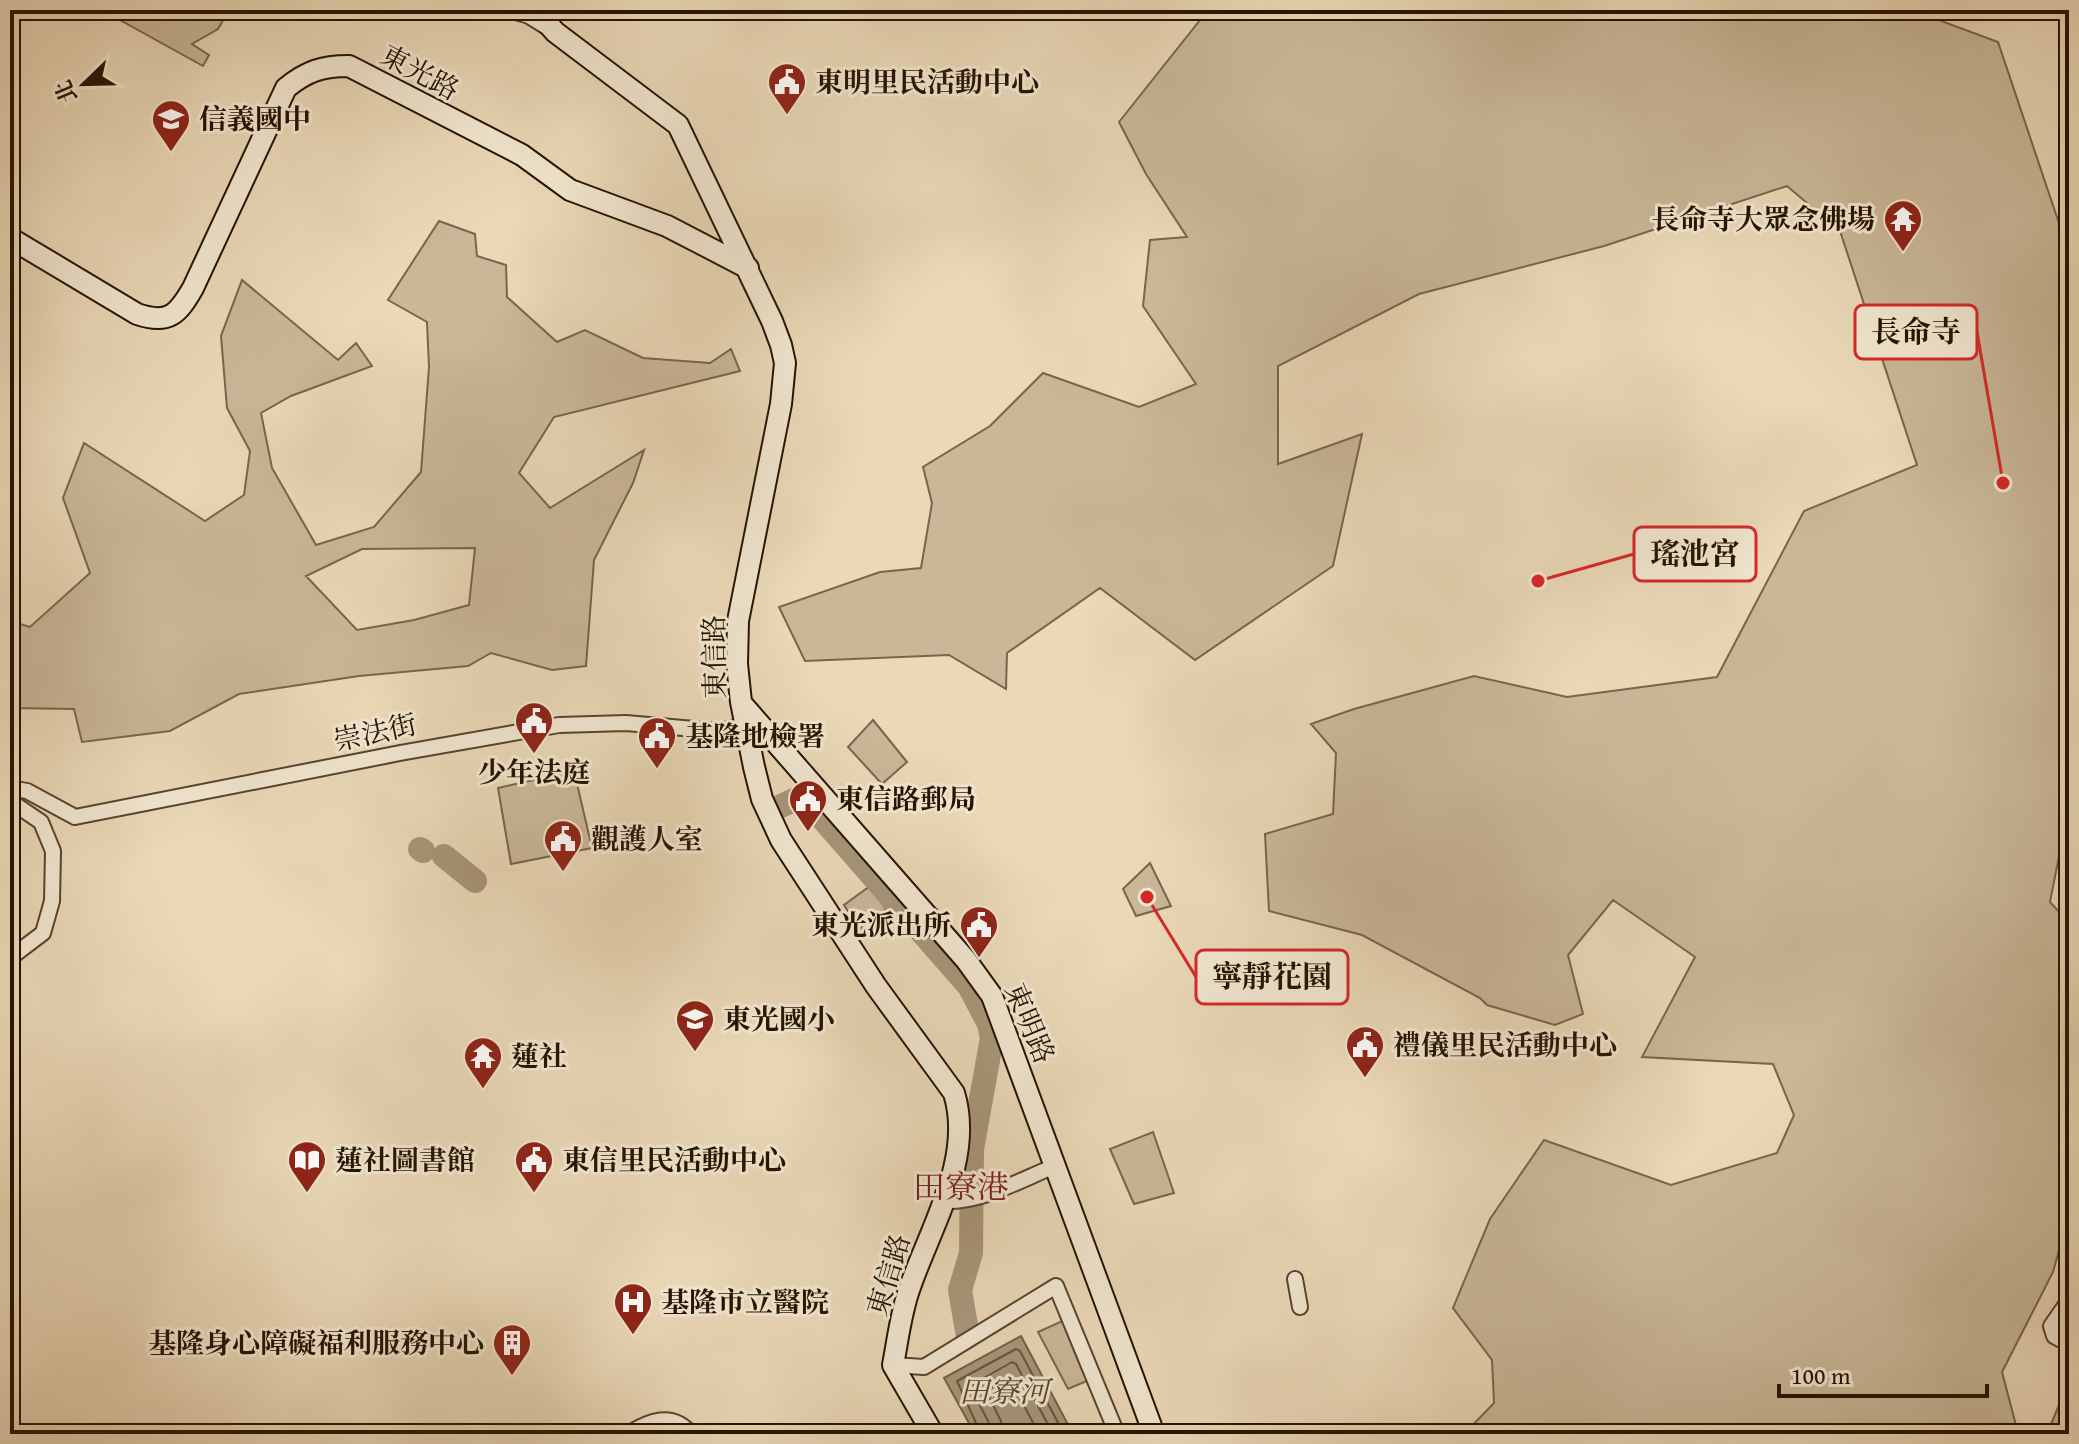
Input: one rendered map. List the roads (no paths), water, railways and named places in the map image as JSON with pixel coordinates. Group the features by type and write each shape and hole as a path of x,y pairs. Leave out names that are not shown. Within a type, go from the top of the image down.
{"street":[{"name":"東信路","path":"509,10 529,16 555,32 678,125 772,321 785,363 781,404 738,621 737,664 741,702"},
{"path":"536,10 555,32"},
{"name":"東光路","path":"10,238 137,314 166,318 181,308 193,288 286,88 304,73 318,68 349,66 522,155 570,190 667,226 748,268"},
{"name":"東明路","path":"741,702 752,725 966,960 992,996 1154,1434"},
{"name":"崇法街","path":"10,788 27,791 75,817 559,725 648,723 717,731 752,725"},
{"name":"東信路","path":"752,725 762,799 781,840 876,986 954,1093 960,1115 961,1137 951,1201 908,1291 893,1365"},
{"path":"10,801 41,822 53,851 52,901 43,933 10,958"},
{"path":"951,1201 981,1195 1055,1166"},
{"path":"1295,1279 1300,1307"},
{"path":"893,1365 924,1367 1056,1286 1117,1434"},
{"path":"2069,1300 2051,1326 2054,1336 2069,1344"},
{"path":"893,1365 933,1434"},
{"path":"628,1434 649,1422 663,1419 678,1423 691,1434"}],"water":[{"name":"田寮河","path":"1021,1336 1073,1434 975,1434 944,1378"}],"waterway":[{"name":"田寮河","path":"779,807 798,798 808,802 969,986 989,1024 992,1038 972,1149 971,1253 960,1290 968,1337"},
{"name":"田寮河","path":"444,856 475,881"}],"place":[{"name":"東明里民活動中心","path":"787,116"},
{"name":"信義國中","path":"171,153"},
{"name":"長命寺大眾念佛場","path":"1903,253"},
{"name":"長命寺","path":"2003,483"},
{"name":"瑤池宮","path":"1538,581"},
{"name":"少年法庭","path":"534,755"},
{"name":"基隆地檢署","path":"657,770"},
{"name":"東信路郵局","path":"808,833"},
{"name":"觀護人室","path":"563,873"},
{"name":"寧靜花園","path":"1147,897"},
{"name":"東光派出所","path":"979,959"},
{"name":"東光國小","path":"695,1053"},
{"name":"禮儀里民活動中心","path":"1365,1079"},
{"name":"蓮社","path":"483,1090"},
{"name":"蓮社圖書館","path":"307,1194"},
{"name":"東信里民活動中心","path":"534,1194"},
{"name":"基隆市立醫院","path":"633,1336"},
{"name":"基隆身心障礙福利服務中心","path":"512,1377"}],"district":[{"name":"田寮港","path":"961,1187"}]}
